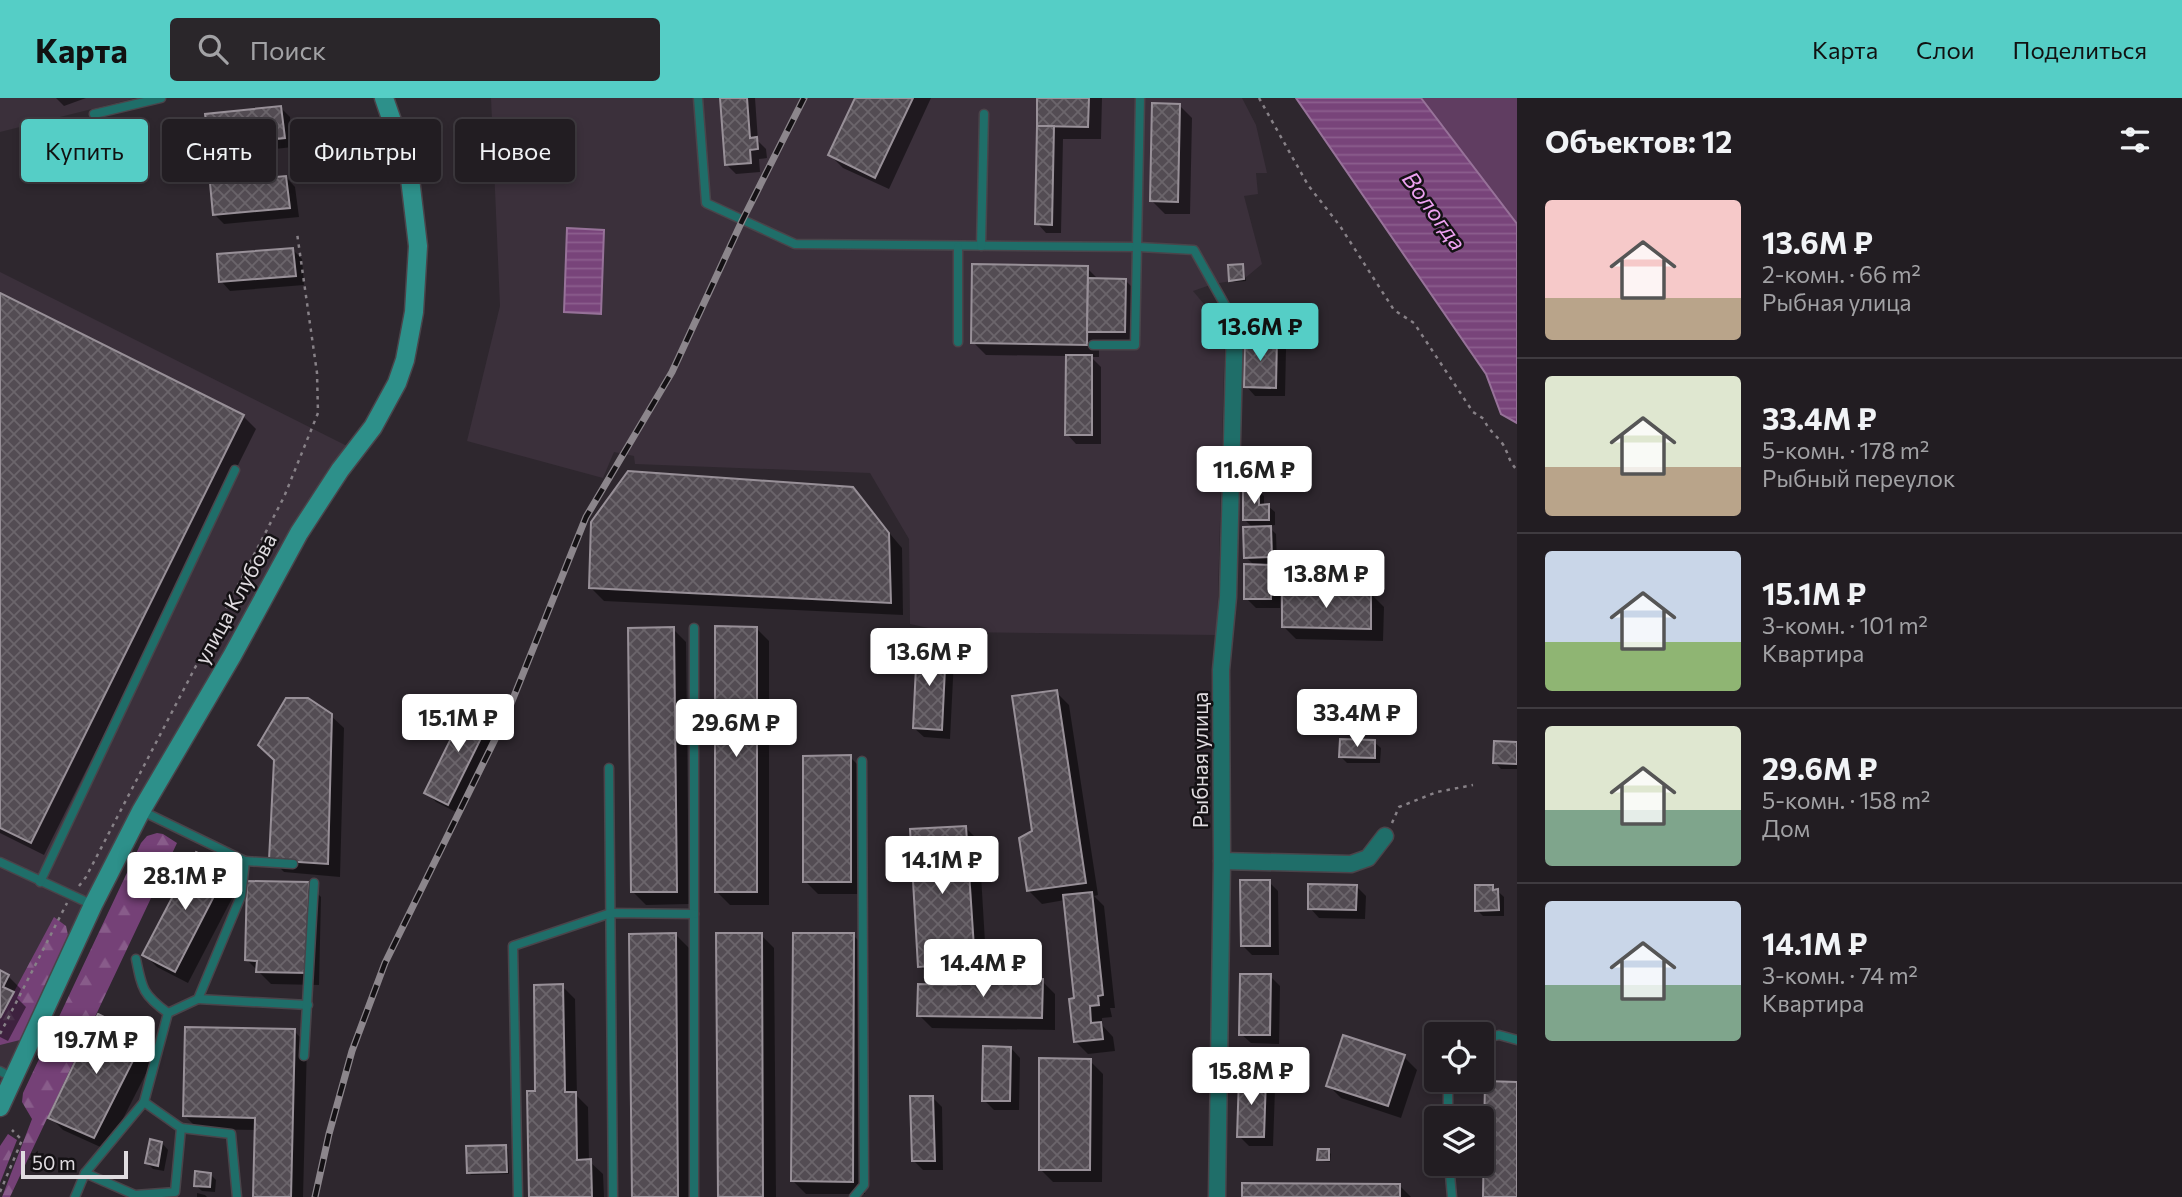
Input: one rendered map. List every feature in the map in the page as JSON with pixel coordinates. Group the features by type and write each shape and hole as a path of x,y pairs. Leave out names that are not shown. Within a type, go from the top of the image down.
{"main road":[{"name":"улица Клубова","path":"0,1107 7,1074 141,811 232,656 299,533 379,417 397,383 405,360 417,289 417,229 409,170 384,98"}],"street":[{"name":"Рыбная улица","path":"1217,1197 1222,861 1221,670 1228,597 1235,323"},
{"path":"1222,861 1351,864 1368,858 1385,836"}],"lane":[{"path":"94,114 160,98"},
{"path":"698,98 706,203 794,244 1139,247 1194,250 1235,323"},
{"path":"1093,345 1135,345 1140,98"},
{"path":"981,246 984,114"},
{"path":"958,247 958,342"},
{"path":"40,882 235,471"},
{"path":"694,628 694,1197"},
{"path":"854,1197 864,1185 862,761"},
{"path":"609,768 613,1197"},
{"path":"141,811 245,861 293,864"},
{"path":"198,999 241,896 245,861"},
{"path":"0,862 93,905"},
{"path":"304,1056 314,883"},
{"path":"518,1197 513,946 611,913 694,914"},
{"path":"136,959 140,982 148,998 168,1013"},
{"path":"75,1197 85,1173 144,1102 168,1013 198,999 308,1005"},
{"path":"1494,1036 1517,1040"},
{"path":"144,1102 181,1128 231,1134 237,1197"},
{"path":"85,1173 135,1195 178,1195 181,1128"},
{"path":"1450,1176 1452,1197"}],"path":[{"path":"1259,98 1308,185 1340,226 1394,310 1414,323 1472,412 1484,418 1488,428 1505,446 1507,459 1517,470"},
{"path":"0,1034 71,895 86,877 272,520 318,413 317,373 297,233"},
{"path":"1385,836 1399,807 1437,792 1473,785"},
{"path":"0,1192 22,1140 12,1130"}],"shaded area":[{"path":"0,98 136,98 52,119 21,119 21,127 0,132"},
{"path":"491,98 1242,98 1256,125 1267,173 1256,173 1258,194 1244,196 1262,264 1244,279 1213,284 1193,291 1225,329 1217,635 947,632 910,624 909,539 870,473 635,464 634,456 614,452 603,478 467,441 500,306 495,182 575,182 575,119 492,119"},
{"path":"1421,98 1517,98 1517,224"},
{"path":"0,272 351,448 294,531 129,814 0,1089"}],"green space":[{"path":"157,833 177,843 10,1197 2,1197 32,1119 22,1102 23,1093 141,843 147,836"},
{"path":"54,917 66,926 68,935 65,944 20,1040 0,1045 0,1018"},
{"path":"8,1134 17,1140 0,1183 0,1146"}],"water":[{"name":"Вологда","path":"1296,98 1421,98 1517,224 1517,423 1501,414 1486,374"},
{"path":"567,228 604,230 601,314 564,312"}],"building":[{"path":"720,98 747,98 750,138 757,137 758,149 750,150 751,163 725,165"},
{"path":"855,98 913,98 875,178 828,155"},
{"path":"1037,98 1089,98 1088,127 1037,126"},
{"path":"1152,103 1180,104 1178,202 1150,201"},
{"path":"281,106 285,138 276,139 276,119 206,119 205,114"},
{"path":"1037,126 1054,126 1052,225 1035,224"},
{"path":"286,176 290,208 213,215 210,183 276,182 276,177"},
{"path":"293,248 296,276 219,282 217,254"},
{"path":"972,264 1088,266 1087,345 971,343"},
{"path":"1243,264 1244,279 1229,281 1228,265"},
{"path":"1088,278 1126,279 1125,332 1087,332"},
{"path":"0,293 244,415 31,843 0,828"},
{"path":"1245,337 1277,338 1276,388 1244,387"},
{"path":"1066,355 1092,355 1092,435 1065,435"},
{"path":"628,471 853,487 889,533 891,603 589,588 591,522"},
{"path":"1259,488 1259,505 1269,504 1269,520 1243,520 1243,489"},
{"path":"1271,526 1272,557 1244,558 1243,527"},
{"path":"1244,564 1271,565 1271,599 1244,599"},
{"path":"1282,590 1371,592 1371,629 1282,627"},
{"path":"715,626 757,627 757,892 715,892"},
{"path":"674,627 677,892 631,892 628,628"},
{"path":"917,646 946,648 942,730 913,728"},
{"path":"1057,690 1086,883 1027,891 1019,838 1032,831 1012,696"},
{"path":"286,698 308,698 332,714 328,864 269,860 274,760 258,745"},
{"path":"469,702 493,714 448,805 424,793"},
{"path":"1340,739 1375,740 1375,758 1339,757"},
{"path":"1494,741 1517,742 1517,764 1493,763"},
{"path":"851,755 851,882 803,882 803,756"},
{"path":"966,826 975,963 918,967 910,829"},
{"path":"196,852 228,869 175,972 142,955"},
{"path":"1240,880 1270,880 1270,946 1241,946"},
{"path":"247,881 309,882 307,973 256,972 257,961 245,960"},
{"path":"1308,884 1357,885 1356,910 1308,909"},
{"path":"1475,885 1493,885 1493,890 1498,889 1499,910 1475,911"},
{"path":"1092,892 1103,995 1098,996 1099,1005 1090,1006 1091,1023 1101,1022 1103,1039 1074,1042 1069,999 1074,998 1063,895"},
{"path":"676,933 678,1197 632,1197 629,934"},
{"path":"716,933 762,933 763,1197 718,1197"},
{"path":"793,933 854,933 853,1182 791,1181"},
{"path":"0,970 9,975 3,987 14,992 0,1018"},
{"path":"1240,974 1271,974 1270,1035 1239,1035"},
{"path":"956,978 1043,979 1042,1018 917,1016 918,984 956,985"},
{"path":"563,984 565,1092 576,1092 577,1160 591,1159 592,1197 529,1197 527,1091 535,1091 534,985"},
{"path":"98,1014 145,1037 94,1138 48,1118"},
{"path":"185,1027 295,1029 291,1197 253,1197 255,1118 183,1116"},
{"path":"1343,1035 1405,1055 1388,1106 1326,1086"},
{"path":"983,1046 1011,1047 1010,1101 982,1101"},
{"path":"1039,1058 1091,1059 1090,1170 1039,1170"},
{"path":"1239,1077 1266,1078 1264,1137 1237,1137"},
{"path":"1494,1081 1517,1082 1517,1197 1483,1197 1483,1176 1494,1176 1494,1106 1485,1106 1485,1092 1494,1092"},
{"path":"910,1096 933,1096 935,1161 912,1161"},
{"path":"150,1139 162,1142 158,1166 145,1163"},
{"path":"506,1145 507,1172 467,1173 466,1146"},
{"path":"1318,1149 1329,1149 1329,1160 1317,1160"},
{"path":"195,1171 211,1173 210,1187 194,1186"},
{"path":"1242,1183 1400,1184 1400,1197 1242,1197"}],"railway":[{"path":"315,1197 352,1051 385,963 504,721 586,517 672,372 742,221 804,98"}]}
